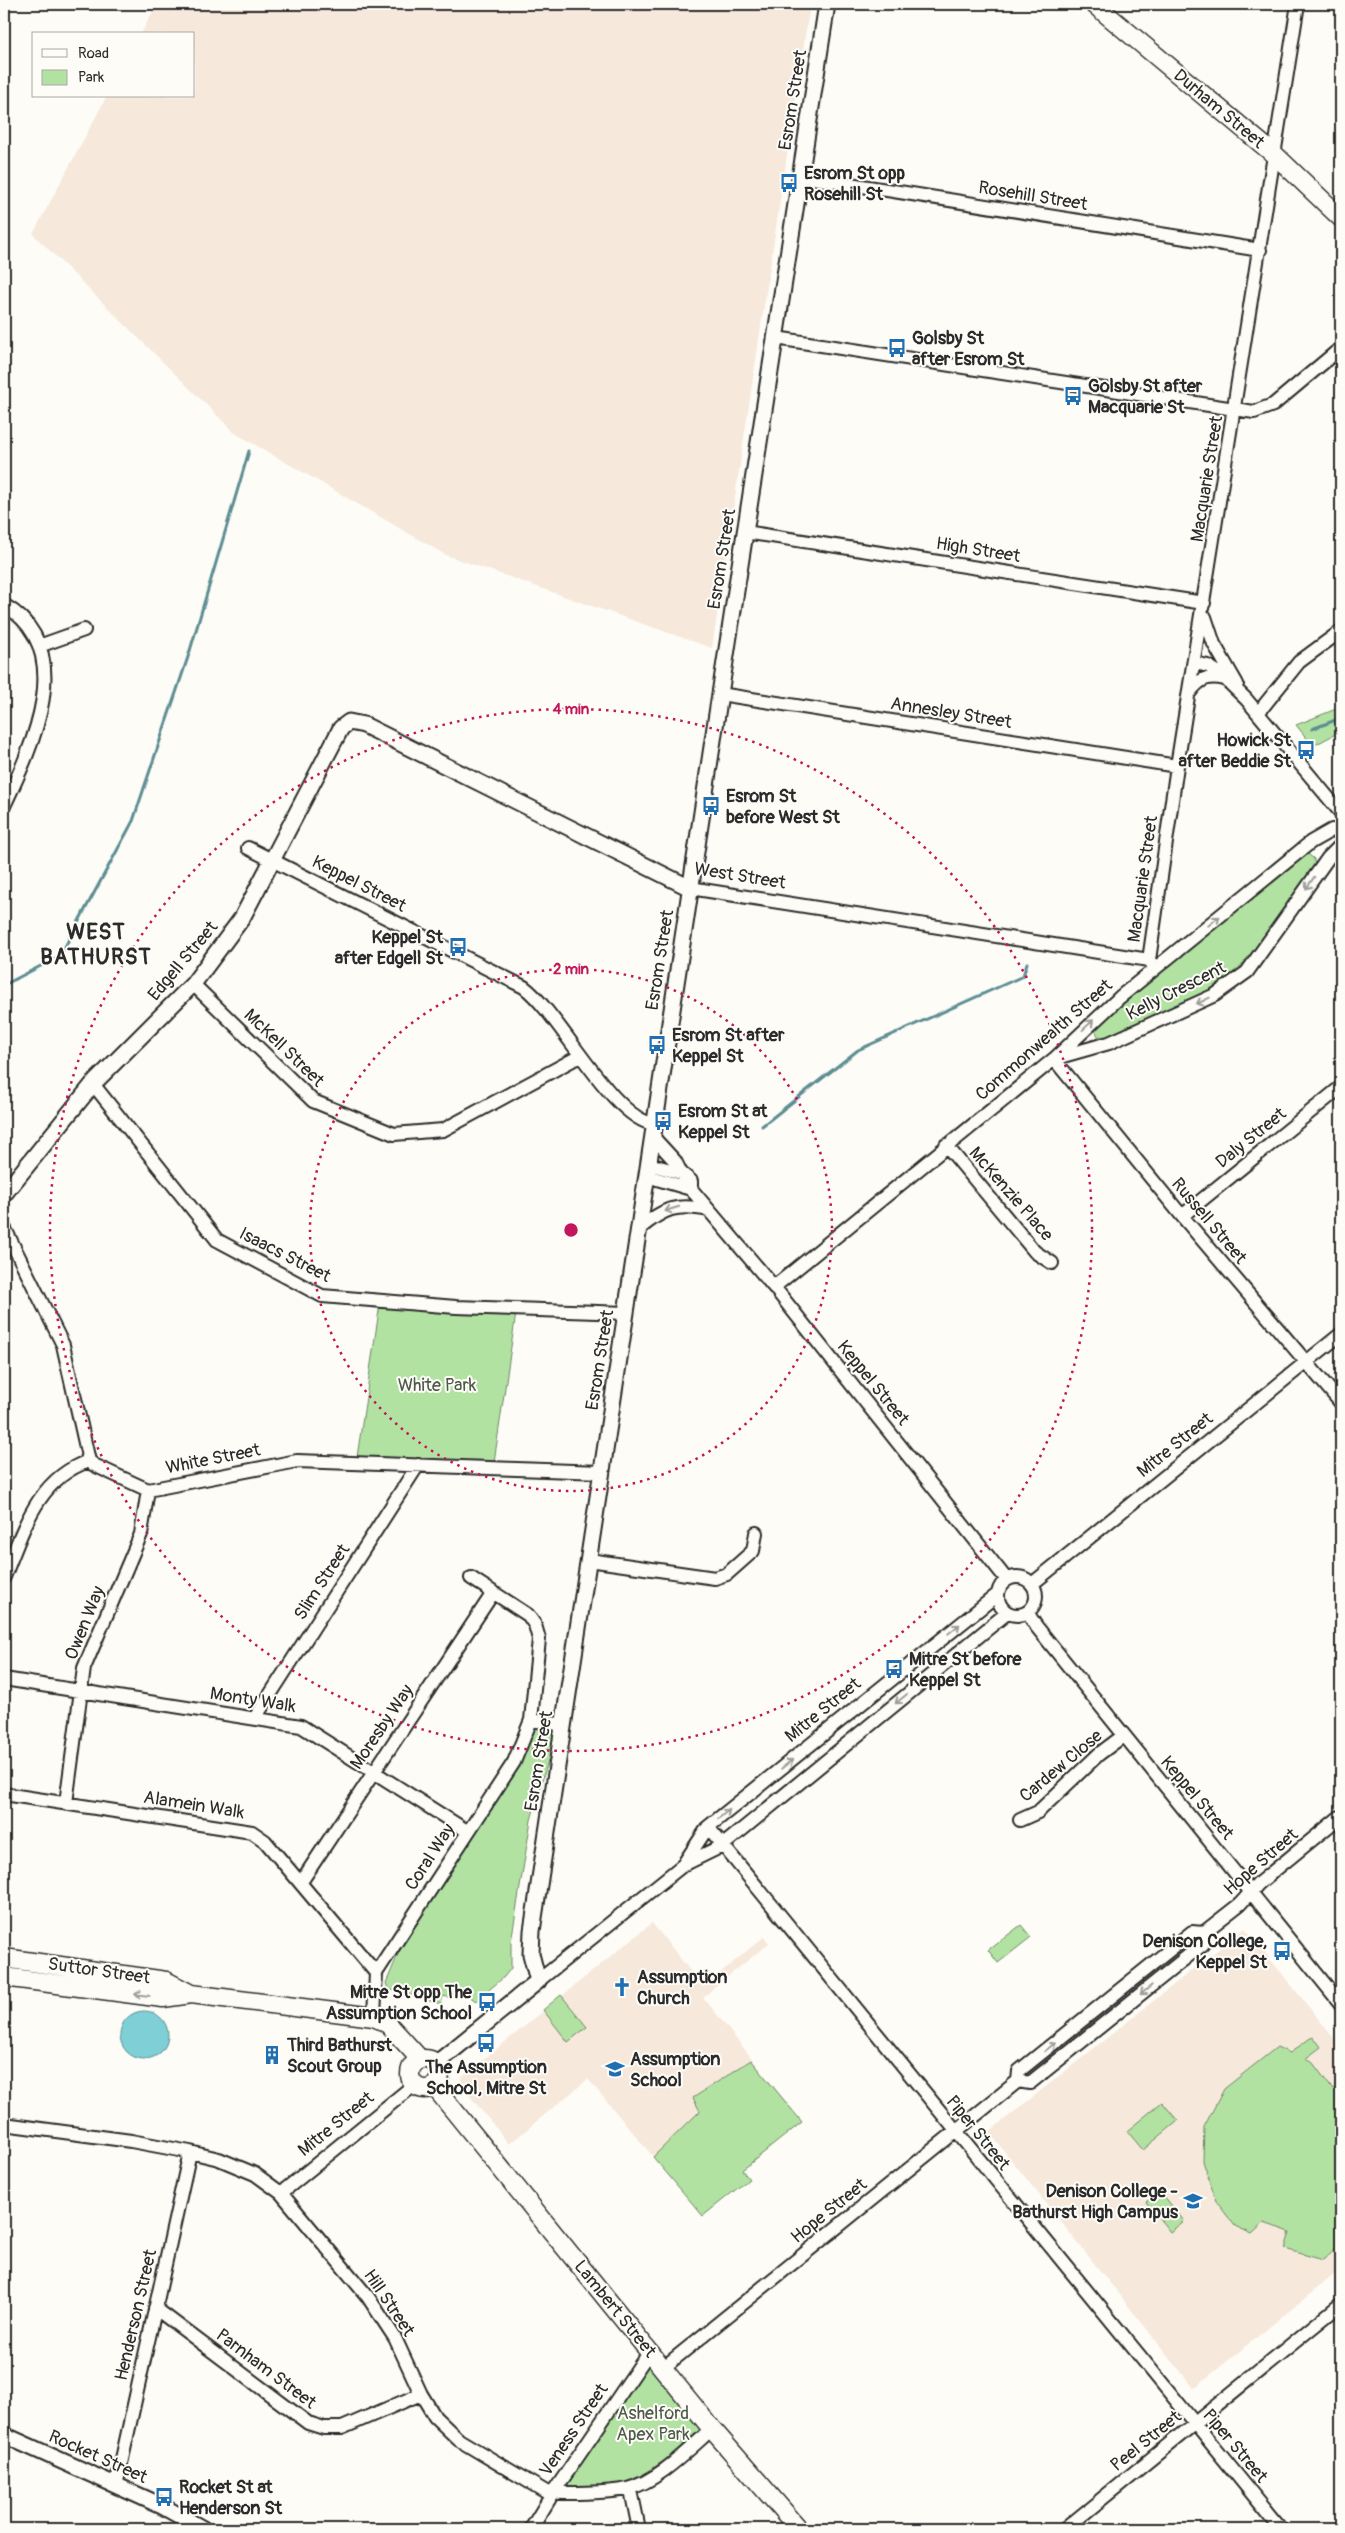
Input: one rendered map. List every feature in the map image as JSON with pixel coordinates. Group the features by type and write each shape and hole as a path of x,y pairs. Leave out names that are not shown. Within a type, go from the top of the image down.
{"main road":[{"name":"Durham Street","path":"1094,4 1275,155 1341,218"},
{"name":"Suttor Street","path":"4,1958 166,1981 190,1994"},
{"name":"Suttor Street","path":"4,1977 163,1998 190,1994 374,2017 387,2023 416,2062"},
{"path":"429,2059 437,2064 440,2068 440,2078 434,2086 424,2089 414,2085 410,2077 416,2062 429,2059"},
{"name":"Lambert Street","path":"434,2086 712,2429 799,2529"}],"street":[{"name":"Esrom Street","path":"538,1981 531,1944 653,1130 827,4"},
{"name":"Macquarie Street","path":"1152,964 1177,766 1204,607 1298,4"},
{"name":"Rosehill Street","path":"800,176 1260,250"},
{"path":"776,338 1254,412 1269,407 1341,348"},
{"name":"High Street","path":"745,532 1204,607"},
{"path":"4,605 22,619 34,633 45,672 42,707 23,763 4,806"},
{"path":"1204,607 1209,634 1246,699"},
{"path":"39,646 84,630"},
{"path":"1258,713 1299,662 1341,631"},
{"path":"1196,657 1212,654 1223,661"},
{"path":"1196,657 1225,679 1246,699 1341,813"},
{"path":"1190,692 1204,678 1225,679"},
{"name":"Annesley Street","path":"720,694 1177,766"},
{"name":"West Street","path":"349,722 364,725 690,888 1152,964"},
{"name":"Edgell Street","path":"4,1194 93,1084 193,984 242,918 341,728 349,722"},
{"name":"Commonwealth Street","path":"774,1287 946,1145 1054,1059 1090,1022 1152,964 1311,842 1332,830 1341,830"},
{"path":"1311,842 1328,858"},
{"name":"Kelly Crescent","path":"1054,1059 1109,1043 1201,1002 1233,984 1247,972 1328,858 1341,845"},
{"name":"Keppel Street","path":"248,848 524,988 535,997 580,1056 631,1114 653,1130 676,1161 681,1173 691,1182 691,1189 774,1287 1007,1580"},
{"name":"McKell Street","path":"193,984 313,1101 394,1134 443,1130 580,1056"},
{"name":"Russell Street","path":"1054,1059 1182,1216 1341,1403"},
{"name":"Isaacs Street","path":"93,1084 217,1240 322,1296 456,1307 626,1314"},
{"name":"Daly Street","path":"1182,1216 1341,1087"},
{"name":"McKenzie Place","path":"946,1145 1035,1252 1052,1262"},
{"path":"648,1170 681,1173"},
{"path":"648,1170 691,1189"},
{"path":"639,1229 661,1212 670,1208 683,1206 709,1210"},
{"path":"4,1227 63,1345 89,1460 69,1470 42,1495 32,1509 4,1577"},
{"name":"Mitre Street","path":"1032,1584 1341,1334"},
{"name":"White Street","path":"89,1460 94,1465 148,1490 297,1460 602,1472"},
{"name":"Slim Street","path":"255,1718 418,1465"},
{"name":"Owen Way","path":"66,1803 84,1668 141,1534 148,1490"},
{"path":"589,1560 716,1578 727,1574 753,1551 756,1533"},
{"name":"Coral Way","path":"376,1973 514,1762 531,1720 539,1639 536,1624 528,1615 471,1578"},
{"path":"1023,1578 1032,1584 1036,1599 1027,1612 1019,1616 1007,1613 999,1605 998,1594 1001,1586 1007,1580 1023,1578"},
{"name":"Moresby Way","path":"301,1882 493,1593"},
{"name":"Mitre Street","path":"683,1865 708,1827 998,1594"},
{"name":"Keppel Street","path":"1027,1612 1123,1736 1341,2004"},
{"name":"Mitre Street","path":"437,2064 683,1865 722,1846 1007,1613"},
{"name":"Monty Walk","path":"4,1679 301,1726 468,1831"},
{"path":"531,1720 564,1725"},
{"name":"Cardew Close","path":"1020,1820 1038,1812 1099,1754 1123,1736"},
{"name":"Alamein Walk","path":"4,1794 252,1832 265,1841 376,1973"},
{"name":"Hope Street","path":"663,2368 1018,2081 1030,2083 1202,1944 1203,1933 1240,1904 1251,1892 1341,1816"},
{"name":"Piper Street","path":"708,1827 954,2132 1281,2529"},
{"path":"374,2017 376,1973"},
{"name":"Mitre Street","path":"281,2193 414,2085"},
{"name":"Hill Street","path":"4,2124 131,2141 190,2152 219,2159 255,2174 281,2193 368,2297 395,2338 421,2394 435,2417 459,2440 546,2492 628,2489 672,2463 712,2429"},
{"name":"Henderson Street","path":"116,2486 190,2152"},
{"name":"Peel Street","path":"1065,2529 1341,2304"},
{"name":"Parnham Street","path":"155,2308 308,2424 324,2428 342,2428 421,2394"},
{"name":"Veness Street","path":"531,2529 553,2493 643,2361 651,2354"},
{"name":"Rocket Street","path":"4,2435 162,2506 203,2529"},
{"path":"628,2489 632,2495 639,2529"}],"shaded area":[{"path":"157,4 810,4 712,648 446,555 235,433 33,234 106,98 195,98 195,32 142,32"},
{"name":"Assumption School","path":"652,1923 703,1987 764,1937 769,1943 703,1997 802,2122 742,2170 749,2179 703,2216 588,2079 509,2144 461,2085 461,2078"},
{"name":"Denison College - Bathurst High Campus","path":"1245,1928 1341,2047 1341,2269 1194,2388 989,2132"}],"green space":[{"path":"1341,707 1341,731 1313,746 1296,725"},
{"path":"1308,854 1314,859 1315,866 1245,966 1216,989 1107,1038 1098,1036 1095,1030 1097,1023 1303,855"},
{"name":"White Park","path":"380,1304 516,1313 494,1462 357,1457"},
{"path":"529,1726 557,1729 531,1820 511,1942 511,1968 504,1977 476,2001 466,1994 454,1991 451,1998 443,1996 441,2004 388,1989 386,1983 402,1945"},
{"path":"1021,1925 1031,1937 998,1963 988,1950"},
{"path":"561,1995 587,2027 568,2042 543,2010"},
{"path":"1313,2036 1321,2047 1305,2059 1313,2063 1333,2090 1341,2086 1341,2243 1323,2260 1285,2249 1290,2232 1264,2223 1252,2234 1235,2226 1216,2201 1203,2161 1204,2127 1224,2089 1277,2047 1290,2053"},
{"path":"751,2060 802,2122 742,2170 749,2179 703,2216 653,2157 700,2111 693,2098"},
{"path":"1162,2102 1178,2121 1143,2150 1127,2131"},
{"path":"1160,2191 1184,2221 1170,2232 1146,2202"},
{"name":"Ashelford Apex Park","path":"651,2354 712,2429 628,2489 553,2493"}],"water":[{"path":"144,2011 153,2013 161,2018 166,2026 168,2035 166,2044 161,2052 153,2057 144,2059 135,2057 127,2052 122,2044 120,2035 122,2026 127,2018 135,2013"}],"waterway":[{"path":"4,985 60,956 133,821 189,654 249,451"},
{"path":"1312,729 1341,718"},
{"path":"762,1126 858,1050 1023,976 1027,963"}],"place":[{"name":"Esrom St opp Rosehill St","path":"789,183"},
{"name":"Golsby St after Esrom St","path":"897,348"},
{"name":"Golsby St after Macquarie St","path":"1073,396"},
{"name":"Howick St after Beddie St","path":"1306,750"},
{"name":"Esrom St before West St","path":"711,806"},
{"name":"Keppel St after Edgell St","path":"458,947"},
{"name":"Esrom St after Keppel St","path":"657,1045"},
{"name":"Esrom St at Keppel St","path":"663,1121"},
{"name":"Mitre St before Keppel St","path":"894,1669"},
{"name":"Denison College, Keppel St","path":"1282,1951"},
{"name":"Assumption Church","path":"622,1987"},
{"name":"Mitre St opp The Assumption School","path":"487,2002"},
{"name":"The Assumption School, Mitre St","path":"486,2043"},
{"name":"Third Bathurst Scout Group","path":"272,2055"},
{"name":"Assumption School","path":"615,2069"},
{"name":"Denison College - Bathurst High Campus","path":"1193,2201"},
{"name":"Rocket St at Henderson St","path":"164,2497"}],"district":[{"name":"WEST BATHURST","path":"96,944"}]}
